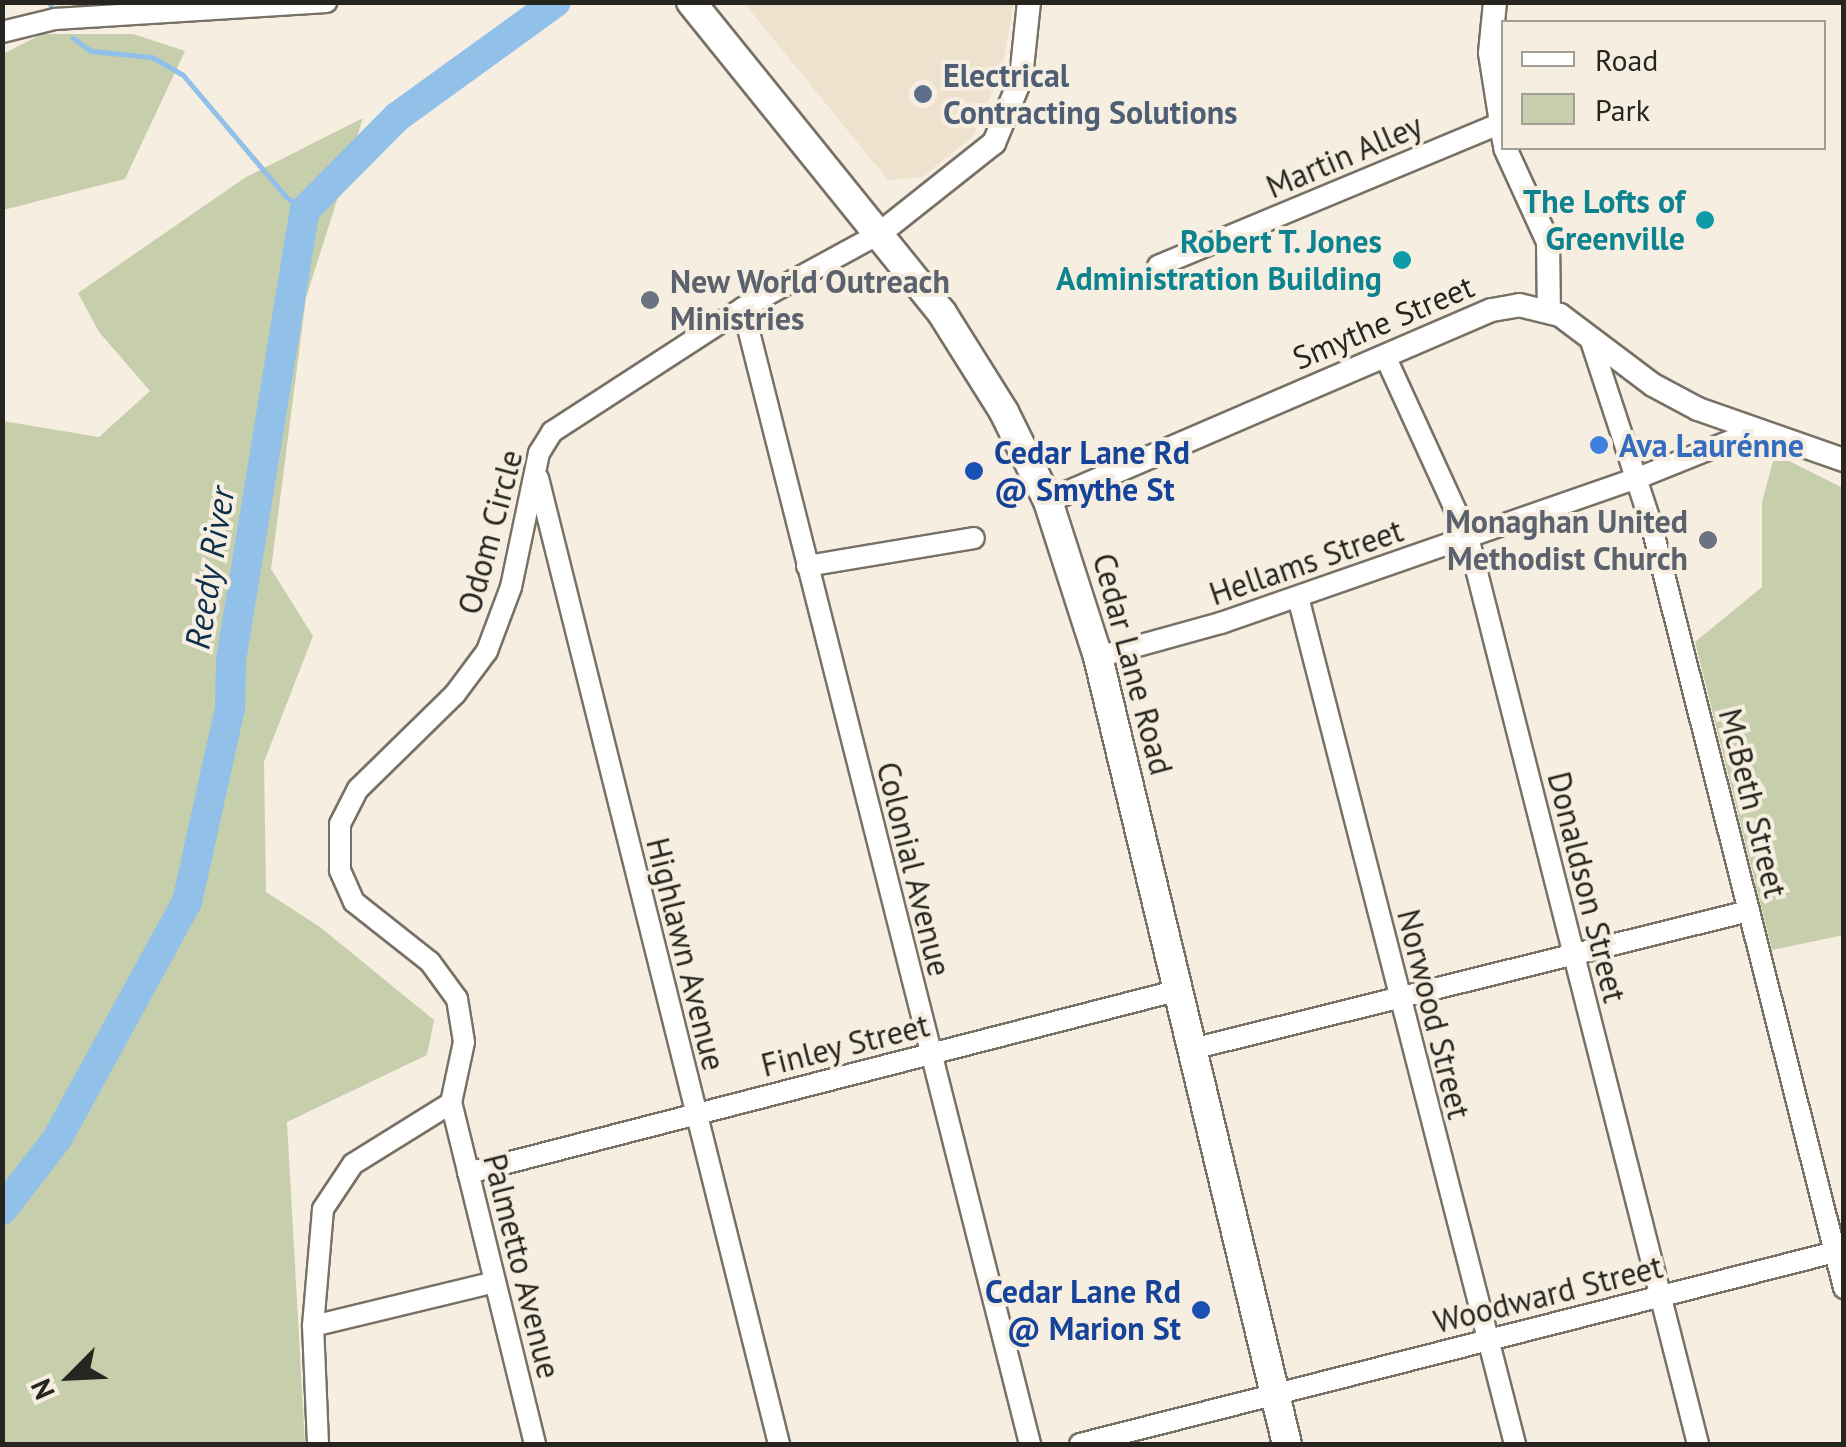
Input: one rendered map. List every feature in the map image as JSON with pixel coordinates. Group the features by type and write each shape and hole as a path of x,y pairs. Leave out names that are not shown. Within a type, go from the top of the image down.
{"main road":[{"name":"Cedar Lane Road","path":"691,2 879,234 970,356 1048,501 1098,657 1287,1444"}],"street":[{"path":"2,32 55,19 326,2"},
{"path":"879,234 994,143 1021,78 1030,2"},
{"path":"1494,2 1490,53 1501,131"},
{"name":"Martin Alley","path":"1158,266 1501,138"},
{"path":"1507,150 1548,242 1549,310 1681,400 1844,460"},
{"name":"Odom Circle","path":"451,1103 464,1042 457,999 430,962 354,902 340,870 338,835 358,789 454,694 486,651 504,610 537,476 539,453 552,432 742,308 879,234"},
{"name":"Smythe Street","path":"1048,501 1492,310 1528,304 1549,310"},
{"name":"Colonial Avenue","path":"742,308 1030,1444"},
{"name":"McBeth Street","path":"1590,338 1638,478 1844,1288"},
{"name":"Donaldson Street","path":"1385,356 1468,538 1698,1444"},
{"name":"Hellams Street","path":"1098,657 1298,597 1638,478 1754,430"},
{"name":"Highlawn Avenue","path":"537,476 779,1444"},
{"path":"807,566 974,538"},
{"name":"Norwood Street","path":"1298,597 1515,1444"},
{"path":"1192,1048 1749,911"},
{"name":"Finley Street","path":"468,1173 1178,990"},
{"path":"318,1444 313,1326 318,1232 333,1188 362,1156 451,1103"},
{"name":"Palmetto Avenue","path":"451,1103 535,1444"},
{"name":"Woodward Street","path":"1080,1444 1835,1252"},
{"path":"313,1326 495,1282"}],"shaded area":[{"path":"744,3 1014,3 1002,69 973,136 922,177 888,180"}],"green space":[{"path":"42,34 133,34 185,51 125,179 3,210 3,54"},
{"path":"363,118 306,298 271,569 313,636 264,762 266,892 320,927 434,1020 427,1055 287,1122 305,1444 3,1444 3,421 99,437 150,391 99,332 78,293 246,177"},
{"path":"1775,454 1843,488 1844,935 1772,950 1695,642 1762,587 1762,502"}],"waterway":[{"path":"48,2 51,6"},
{"name":"Reedy River","path":"2,1210 57,1139 187,902 230,708 231,660 305,210 397,117 556,2"},
{"path":"73,38 91,51 152,57 183,75 286,197 305,210"}],"place":[{"name":"Electrical Contracting Solutions","path":"923,94"},
{"name":"The Lofts of Greenville","path":"1705,220"},
{"name":"Robert T. Jones Administration Building","path":"1402,260"},
{"name":"New World Outreach Ministries","path":"650,300"},
{"name":"Ava Laurénne","path":"1599,445"},
{"name":"Cedar Lane Rd @ Smythe St","path":"974,471"},
{"name":"Monaghan United Methodist Church","path":"1708,540"},
{"name":"Cedar Lane Rd @ Marion St","path":"1201,1310"}]}
